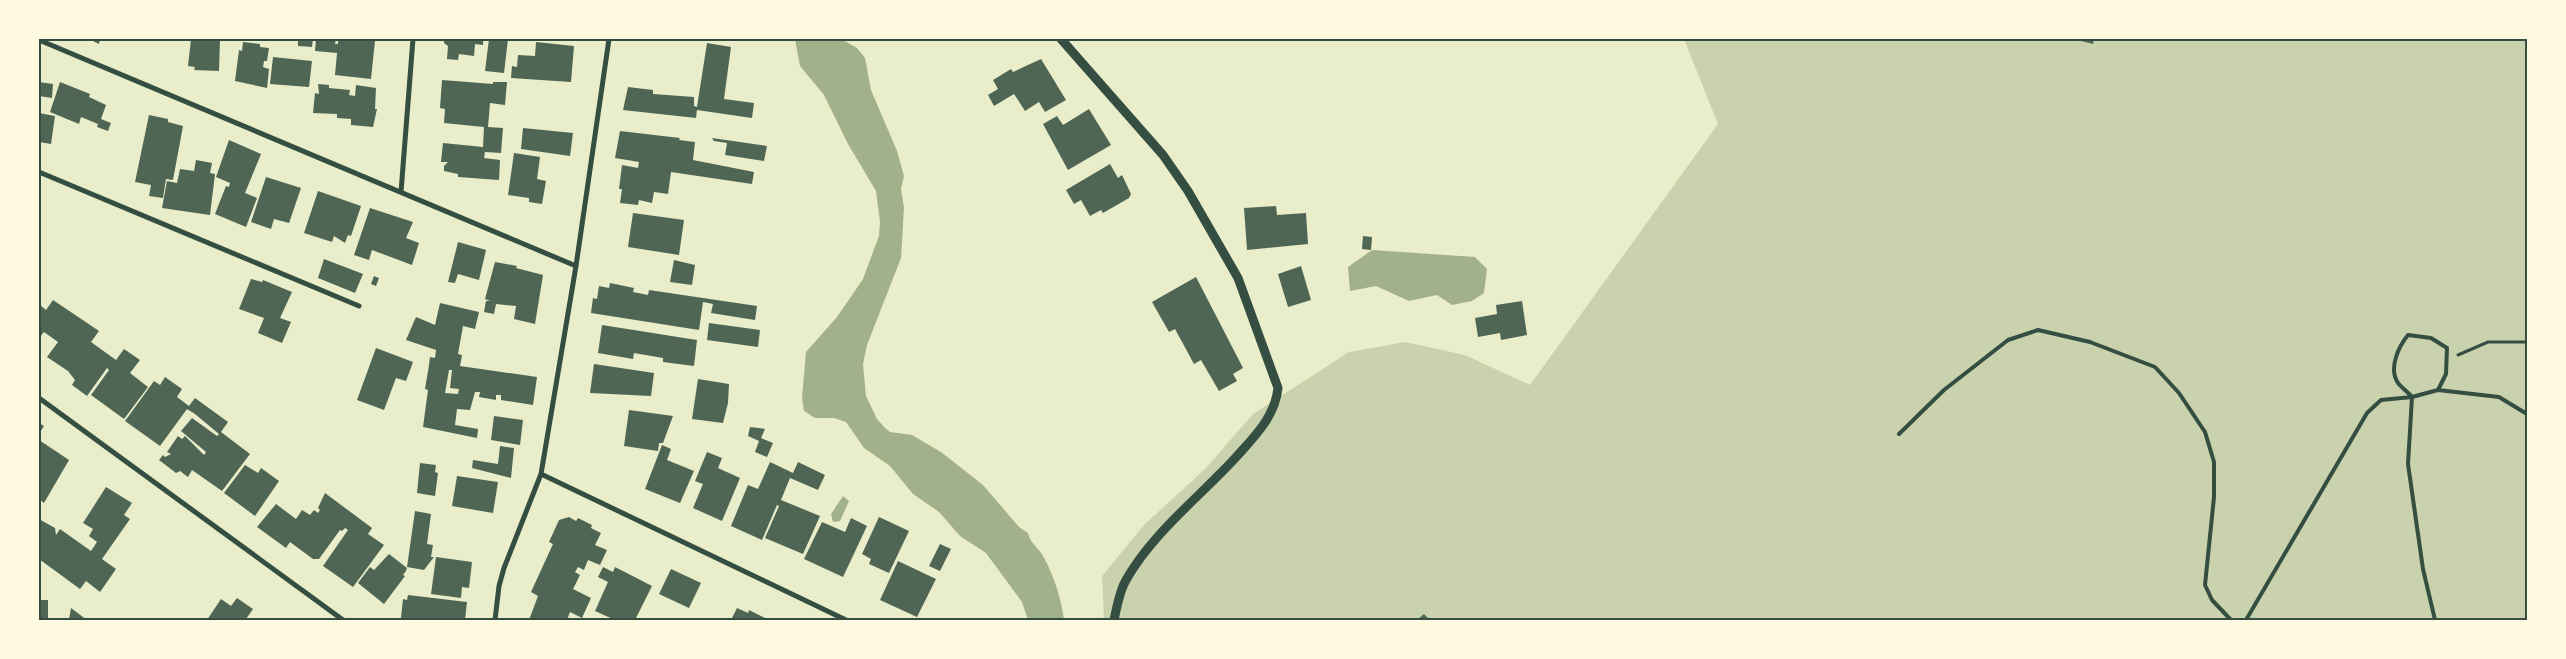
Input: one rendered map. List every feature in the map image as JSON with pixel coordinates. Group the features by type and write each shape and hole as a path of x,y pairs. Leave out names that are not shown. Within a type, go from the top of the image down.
{"street":[{"path":"401,192 413,39"},
{"path":"495,620 499,586 504,568 541,474 576,266 609,39"},
{"path":"1061,39 1163,156 1188,191 1238,278 1278,388 1277,397 1267,422 1210,486 1157,537 1125,581 1114,620"},
{"path":"39,40 576,266"},
{"path":"39,172 358,306"},
{"path":"39,398 343,620"},
{"path":"541,474 846,620"}],"lane":[{"path":"1900,434 1944,390 2008,340 2038,330 2090,342 2155,367 2179,393 2205,432 2214,462 2214,496 2205,585 2212,600 2231,620"},
{"path":"2435,620 2423,569 2408,464 2412,397 2397,381 2395,364 2398,347 2408,335 2432,338 2447,348 2446,374 2438,390"},
{"path":"2246,620 2367,413 2381,400 2412,397 2438,390 2499,397 2527,414"}],"path":[{"path":"2446,360 2488,342 2527,342"}],"shaded area":[{"path":"795,39 841,39 857,48 865,58 871,90 897,151 904,176 901,189 904,208 901,258 867,345 863,364 866,396 877,419 885,428 890,432 912,435 941,452 983,485 1019,527 1028,533 1030,540 1043,556 1054,579 1064,620 1028,620 1022,602 986,553 960,536 939,512 913,494 890,466 864,448 846,422 834,418 815,418 804,411 802,398 806,352 837,317 863,279 879,236 880,222 876,191 848,144 824,95 800,66"},
{"path":"1684,39 2073,39 2090,43 2092,39 2527,39 2527,620 1104,620 1102,576 1144,525 1206,468 1253,414 1349,352 1405,342 1465,355 1530,385 1718,124"},
{"path":"1372,250 1475,257 1487,269 1484,293 1472,301 1452,305 1437,295 1409,301 1376,286 1350,291 1348,267"},
{"path":"843,496 849,501 840,521 833,522 831,514"}],"building":[{"path":"100,39 99,44 91,40"},
{"path":"191,39 220,39 219,71 194,70 195,67 188,66"},
{"path":"298,39 313,39 312,47 298,46"},
{"path":"316,39 336,39 335,44 338,44 338,39 375,41 371,79 335,75 337,53 315,51"},
{"path":"444,39 483,39 483,45 475,44 474,56 459,54 458,60 447,59 448,46 444,43"},
{"path":"489,39 508,39 504,73 485,71"},
{"path":"2073,39 2094,39 2093,44"},
{"path":"243,42 260,44 260,47 269,48 267,61 264,61 263,67 269,69 267,88 235,81 239,50 242,51"},
{"path":"536,42 574,46 571,82 511,78 512,66 517,67 518,55 535,56"},
{"path":"707,43 731,47 724,99 754,103 752,118 697,110 696,118 623,110 628,87 653,90 653,94 694,97 694,106 697,107"},
{"path":"273,57 312,61 309,87 270,84"},
{"path":"1041,59 1066,100 1045,112 1039,102 1025,111 1014,94 994,106 988,95 998,89 993,80 1011,69 1013,72"},
{"path":"442,80 493,84 493,82 507,82 505,105 490,103 488,127 503,128 501,153 485,152 484,158 500,160 499,180 458,177 458,174 444,171 444,166 448,162 441,162 443,143 483,147 484,127 444,123 445,109 440,108"},
{"path":"39,82 53,84 52,98 39,96"},
{"path":"60,82 90,94 89,97 106,105 101,119 111,123 108,131 97,127 98,124 81,117 79,124 50,112"},
{"path":"318,84 329,85 329,88 350,90 349,95 355,96 356,85 376,88 375,109 377,109 373,127 351,125 351,119 337,118 337,114 313,113 315,93 319,94"},
{"path":"1089,109 1111,145 1068,170 1043,124 1057,116 1063,125"},
{"path":"39,113 55,116 51,144 39,142"},
{"path":"149,115 168,119 168,122 183,126 173,180 166,179 163,198 149,196 151,185 135,182"},
{"path":"523,128 573,133 570,156 521,149"},
{"path":"620,131 680,138 679,140 695,142 693,160 754,172 752,184 671,172 668,194 654,192 652,203 639,200 638,205 620,203 622,189 619,189 622,165 638,168 639,162 615,158"},
{"path":"712,138 767,146 764,161 725,155 727,143 714,141"},
{"path":"229,140 261,154 245,193 257,198 246,227 215,214 226,186 229,187 230,183 216,177"},
{"path":"514,153 540,157 537,179 546,181 542,204 529,202 529,198 508,195"},
{"path":"196,160 212,163 210,173 215,174 210,215 162,208 167,181 177,183 180,169 194,171"},
{"path":"1110,164 1118,178 1122,175 1131,194 1129,198 1103,213 1101,210 1090,216 1081,200 1074,204 1066,190"},
{"path":"266,177 301,188 289,223 274,219 271,229 251,222"},
{"path":"318,191 361,206 351,236 348,235 345,243 334,236 332,242 304,233"},
{"path":"1276,206 1277,215 1306,213 1308,244 1247,250 1244,208"},
{"path":"370,208 413,222 406,238 419,243 412,265 372,250 369,260 354,255"},
{"path":"633,213 684,220 679,255 628,247"},
{"path":"1363,236 1372,237 1371,250 1362,249"},
{"path":"458,242 486,250 479,280 458,274 455,283 448,282"},
{"path":"324,259 363,274 355,293 318,278"},
{"path":"674,260 695,265 692,285 670,282"},
{"path":"495,262 517,266 516,268 543,275 535,324 514,319 516,306 496,304 494,314 484,312 486,301 490,301 485,299"},
{"path":"1301,266 1311,300 1288,307 1278,274"},
{"path":"374,276 379,278 376,286 371,284"},
{"path":"1196,277 1243,368 1233,374 1237,381 1219,391 1201,360 1194,364 1175,329 1169,332 1152,302"},
{"path":"251,279 262,282 263,280 292,292 280,318 291,322 282,343 258,333 264,318 239,309"},
{"path":"610,283 634,288 633,292 648,295 649,290 757,306 755,320 711,313 713,304 703,302 699,330 591,313 593,298 597,299 599,286 609,288"},
{"path":"53,300 99,331 91,342 116,360 124,349 140,360 130,373 148,387 124,419 91,395 109,370 107,368 87,396 72,385 75,380 68,371 47,357 58,342 44,332 39,338 39,304 46,310"},
{"path":"1522,301 1527,335 1501,340 1500,333 1478,337 1475,318 1497,314 1496,305"},
{"path":"440,303 479,312 475,329 463,326 458,354 462,355 460,366 537,377 533,405 501,400 501,395 496,395 496,400 479,397 480,392 475,392 470,410 457,409 455,425 478,429 477,438 423,427 428,390 425,389 430,357 435,358 436,350 406,340 416,317 435,325","holes":["449,370 452,370 450,388 459,389 458,394 445,393"]},
{"path":"709,323 760,330 758,347 707,340"},
{"path":"602,325 697,340 694,366 663,362 663,358 634,353 633,359 598,353"},
{"path":"376,348 413,362 406,381 396,378 384,410 357,400"},
{"path":"594,364 654,373 651,396 590,393"},
{"path":"165,377 182,389 177,397 189,406 195,398 228,422 221,432 250,454 222,491 192,470 188,477 180,471 176,473 159,460 163,455 165,457 171,454 167,452 178,436 182,439 185,436 204,455 206,452 181,431 192,418 217,436 219,434 195,414 187,409 160,446 125,421 154,381 160,385"},
{"path":"698,379 729,384 728,403 723,423 692,419"},
{"path":"629,410 673,416 663,443 659,443 658,451 624,446"},
{"path":"494,416 523,420 520,445 491,440"},
{"path":"39,423 44,426 39,434"},
{"path":"750,427 765,429 761,438 773,443 767,457 755,452 759,441 748,436"},
{"path":"39,440 69,460 44,503 39,499"},
{"path":"662,445 671,449 667,460 694,471 680,503 645,489"},
{"path":"500,446 514,448 511,478 472,468 473,460 498,464"},
{"path":"707,452 722,458 718,468 740,478 722,521 693,508 703,484 695,481"},
{"path":"770,462 793,473 798,462 825,475 818,490 790,478 781,500 820,516 803,554 765,538 779,506 777,505 762,540 731,526 748,485 758,489"},
{"path":"420,463 436,465 435,472 438,473 435,496 417,493"},
{"path":"245,465 258,473 261,468 279,481 255,516 224,493"},
{"path":"457,476 498,482 493,513 452,506"},
{"path":"106,487 132,503 124,515 130,519 102,559 116,569 100,592 86,581 80,589 39,559 39,519 55,528 56,535 60,529 91,551 97,542 89,536 93,529 83,523"},
{"path":"325,493 372,528 368,534 384,545 353,587 323,566 348,530 345,528 342,531 340,530 319,559 313,559 290,542 286,548 257,527 276,504 296,519 302,510 310,515 314,510 318,513 320,510 318,508"},
{"path":"415,511 431,514 427,544 433,545 431,557 434,557 424,570 407,567"},
{"path":"569,517 576,521 578,518 592,525 591,528 601,533 595,545 607,550 600,565 588,560 584,570 578,567 575,572 580,575 573,589 591,598 582,618 570,612 567,620 529,620 538,596 531,592 553,544 549,542 559,520"},
{"path":"879,517 909,531 889,573 869,564 871,559 862,554"},
{"path":"851,518 867,526 843,577 804,559 822,522 845,532"},
{"path":"940,544 951,549 940,571 929,566"},
{"path":"389,554 407,568 403,575 405,576 384,604 358,583 370,567 374,570"},
{"path":"436,557 472,562 469,588 462,587 461,598 431,594"},
{"path":"898,561 936,579 917,617 880,600"},
{"path":"603,567 613,572 615,567 652,586 635,620 615,620 595,611 608,582 598,577"},
{"path":"671,569 701,583 689,608 659,594"},
{"path":"408,595 467,602 465,620 405,620 401,618 403,599 407,600"},
{"path":"237,598 253,609 246,619 249,620 207,620 221,599 231,606"},
{"path":"39,600 48,600 48,620 39,620"},
{"path":"71,608 87,620 69,620"},
{"path":"737,608 748,613 749,610 765,618 764,620 731,620"},
{"path":"1424,614 1430,620 1417,620"}]}
